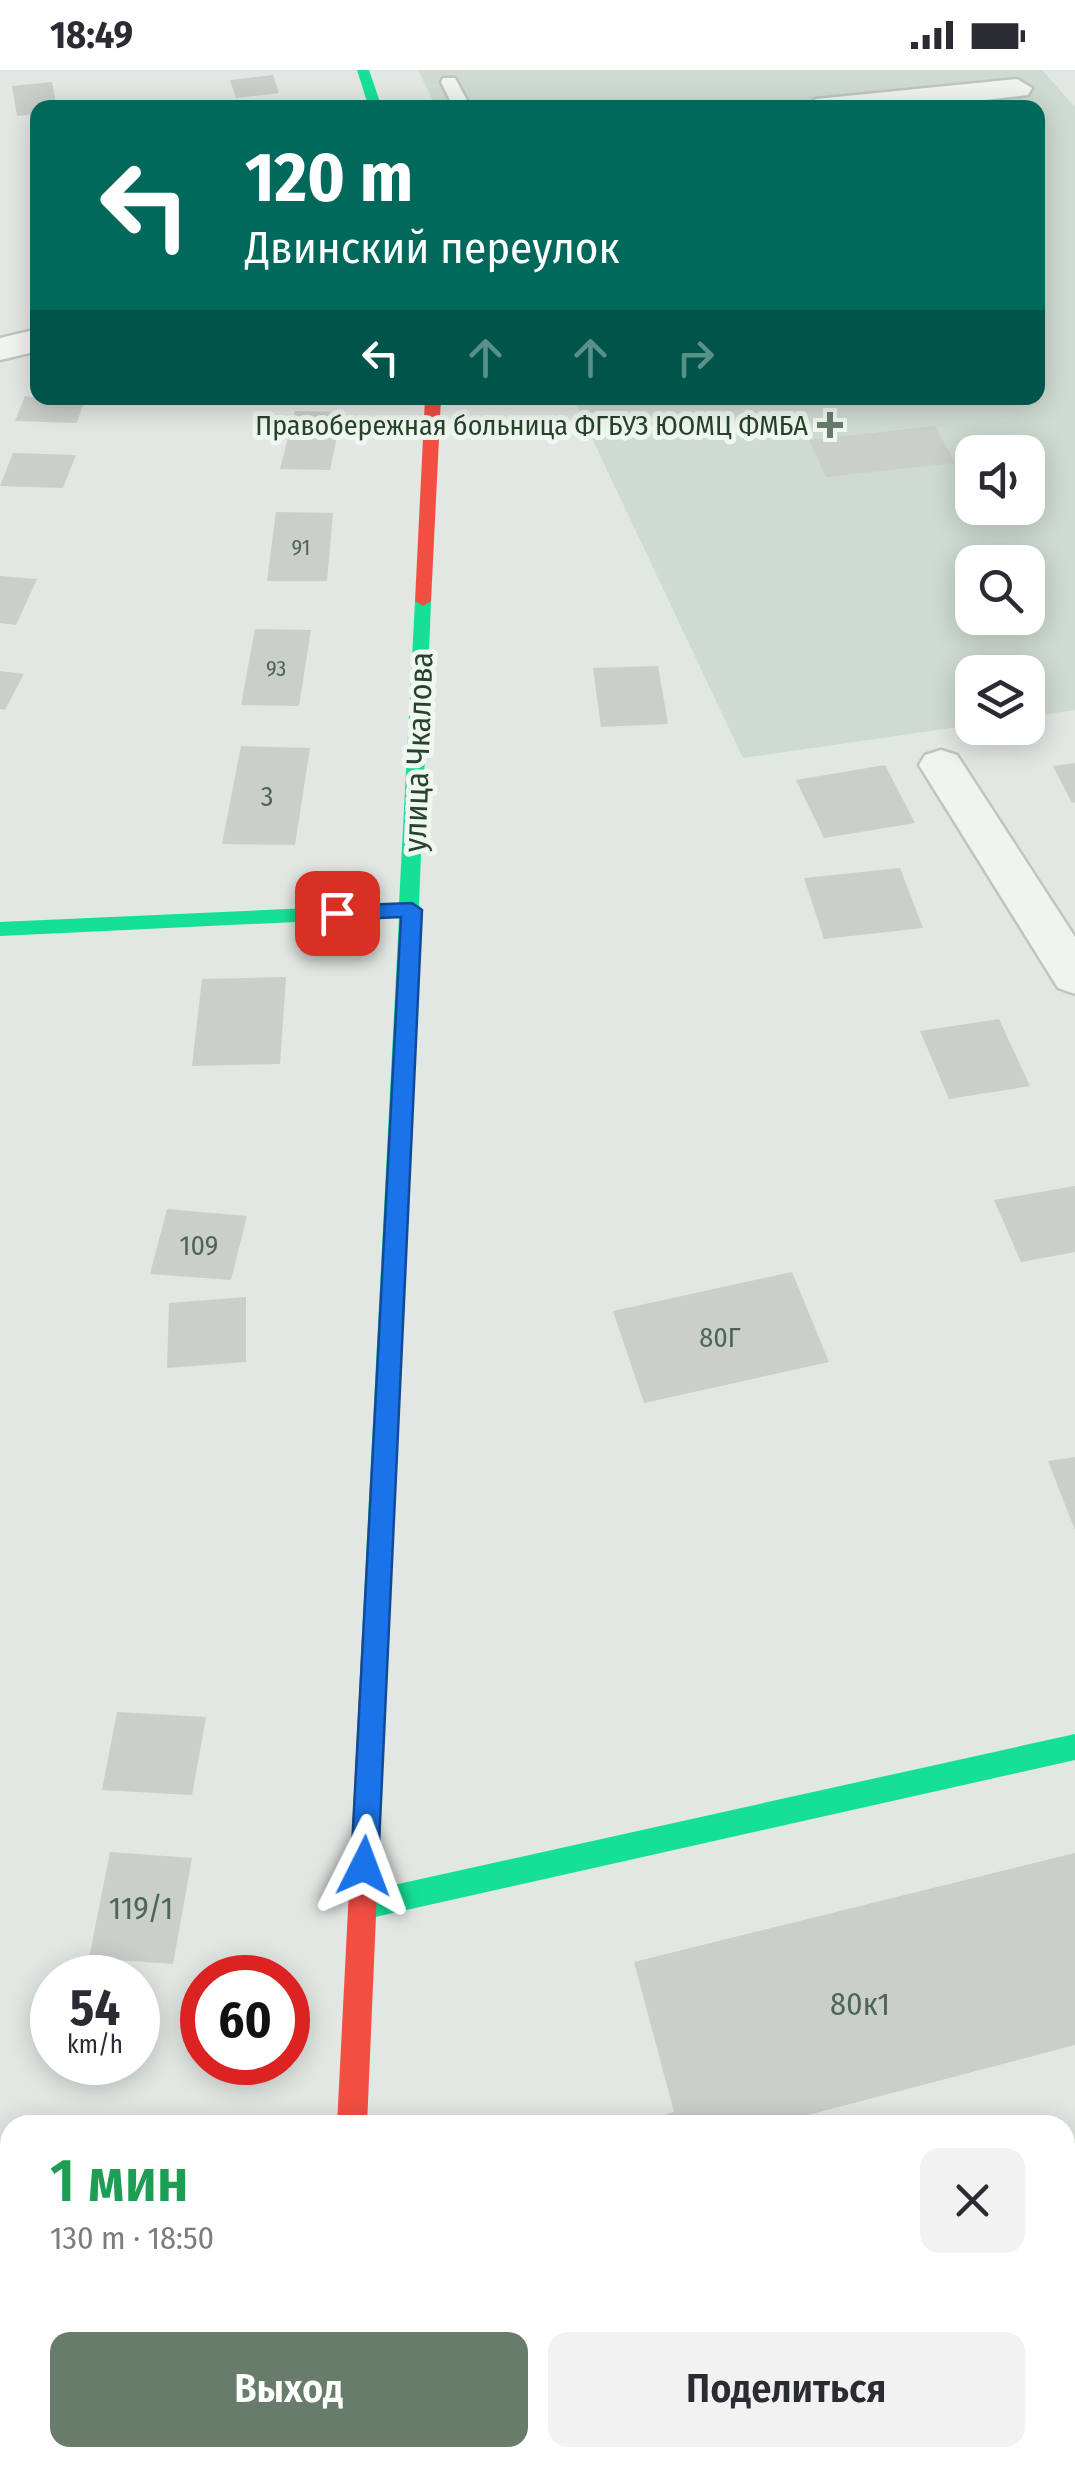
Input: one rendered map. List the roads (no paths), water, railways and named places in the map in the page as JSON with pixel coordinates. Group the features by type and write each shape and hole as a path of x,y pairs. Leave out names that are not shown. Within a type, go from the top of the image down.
{"main road":[{"path":"363,70 373,100"},
{"name":"улица Чкалова","path":"352,2115 433,405"},
{"path":"0,930 412,910"},
{"path":"362,1906 1075,1748"}],"street":[{"path":"896,100 1017,88"},
{"path":"0,348 30,342"},
{"path":"941,765 1075,976"}],"lane":[{"path":"450,82 459,100"}],"place":[{"name":"Правобережная больница ФГБУЗ ЮОМЦ ФМБА","path":"830,425"}]}
